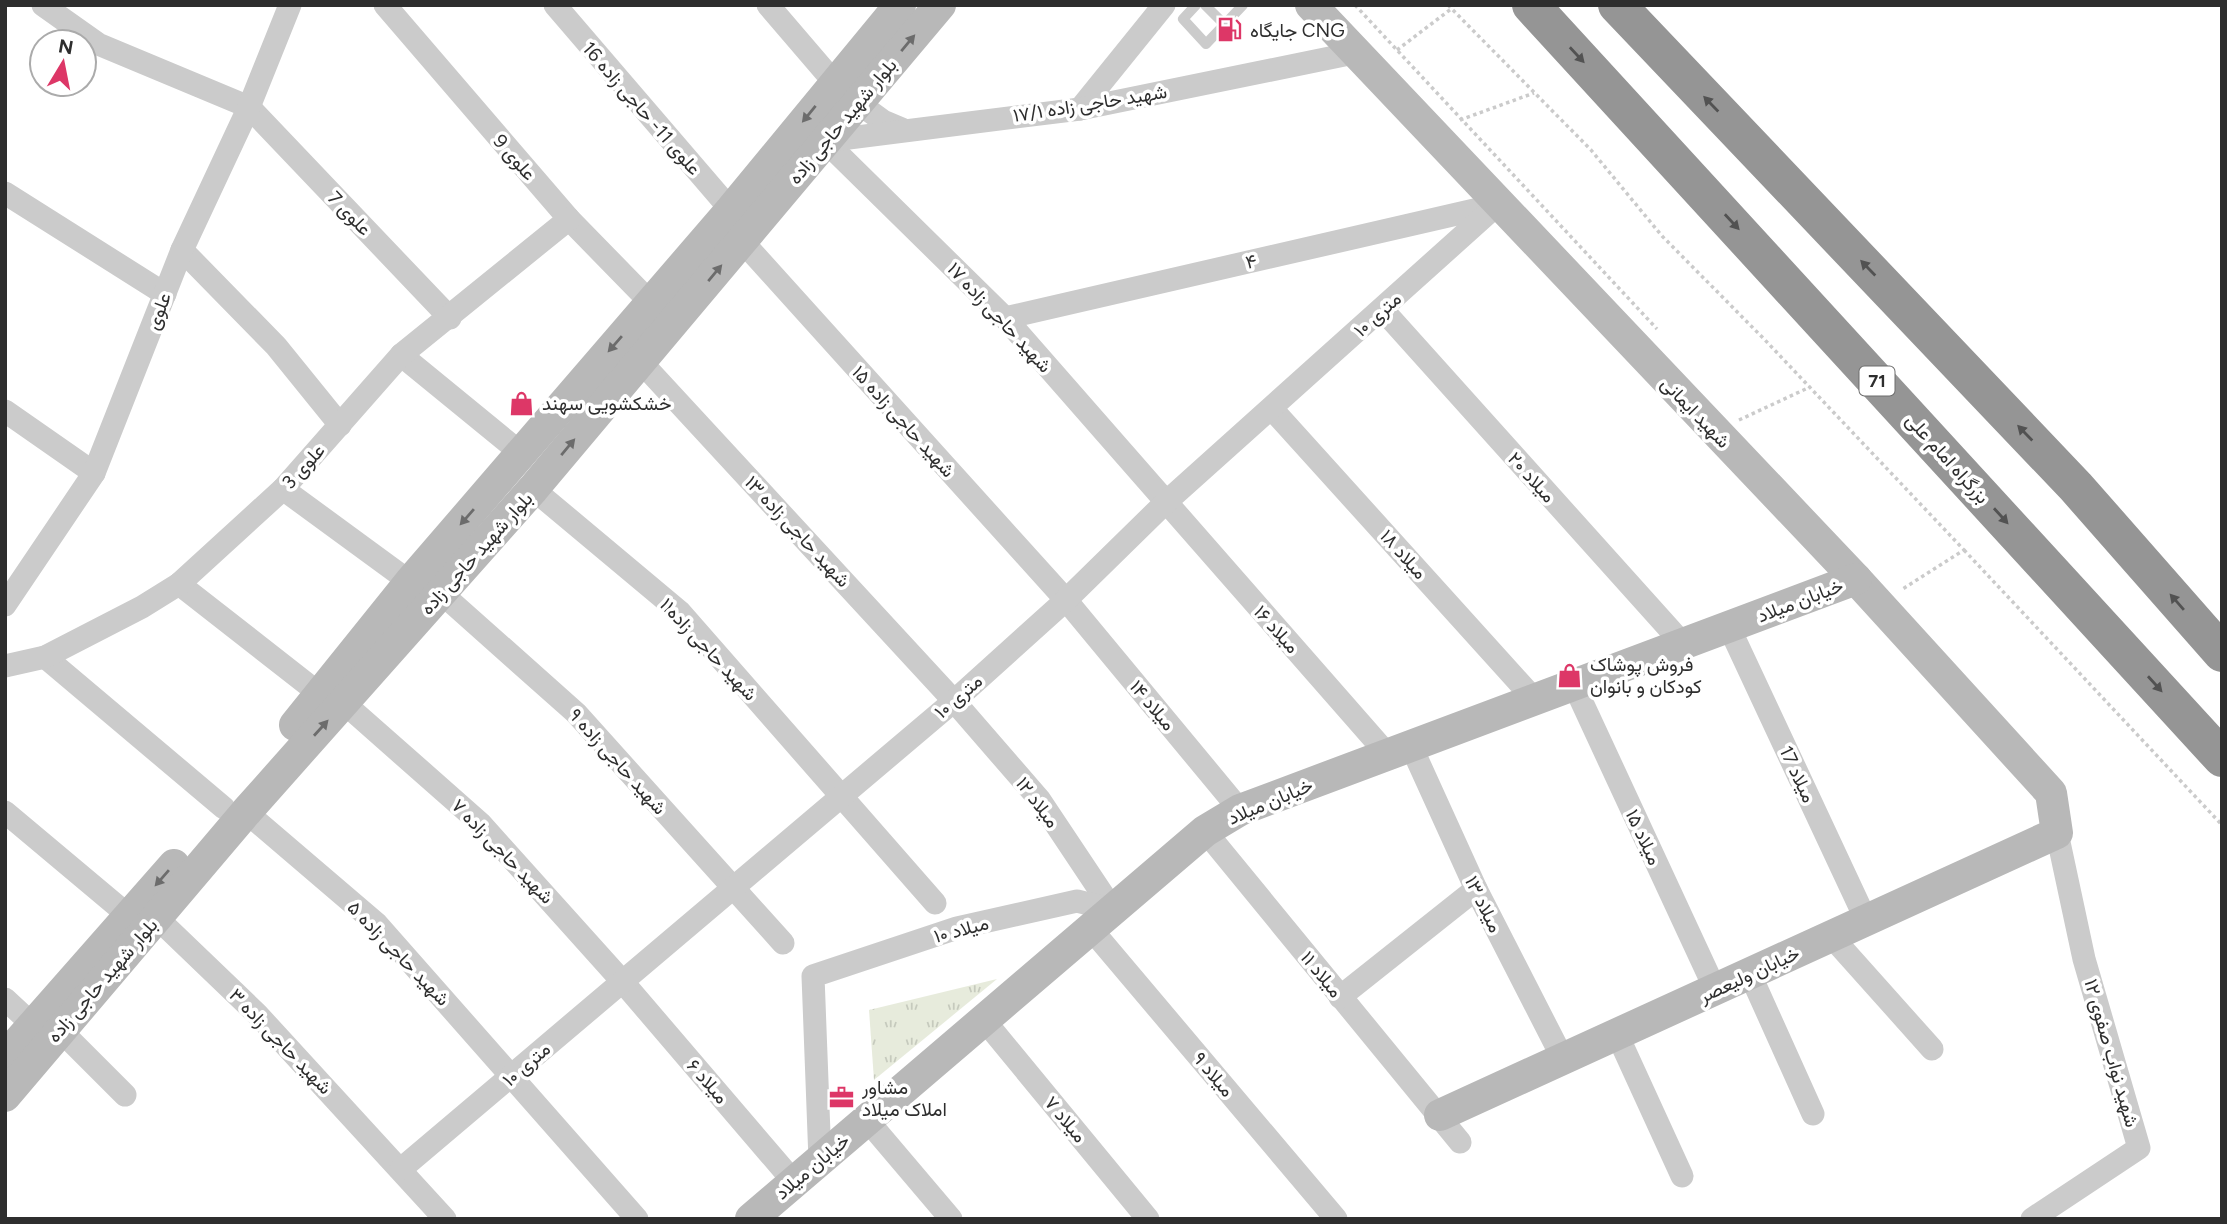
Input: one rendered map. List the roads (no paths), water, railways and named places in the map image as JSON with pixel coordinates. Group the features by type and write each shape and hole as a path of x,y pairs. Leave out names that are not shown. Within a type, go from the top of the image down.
{"highway":[{"name":"بزرگراه امام علی","path":"1531,5 2222,758"},
{"path":"1617,5 2076,487 2222,653"}],"street":[{"path":"43,5 98,44 249,107"},
{"name":"علوی","path":"5,604 94,473 182,250 249,107 290,5"},
{"name":"علوی 9","path":"385,5 569,219 651,303"},
{"name":"علوی 11- حاجی زاده 16","path":"555,5 731,210"},
{"path":"768,5 846,92 883,121 902,129"},
{"name":"بلوار شهید حاجی زاده","path":"5,1096 46,1027 333,699 440,592 533,489 825,141 846,92 900,5"},
{"name":"بلوار شهید حاجی زاده","path":"333,699 410,582 731,210 846,92 940,5"},
{"path":"1080,108 1164,5"},
{"name":"شهید ایمانی","path":"1311,5 1497,205 1856,579 2051,793 2057,833"},
{"name":"شهید حاجی زاده ۱۷/۱","path":"825,141 1080,108 1354,53"},
{"name":"علوی 7","path":"249,107 450,318"},
{"name":"شهید حاجی زاده ۱۷","path":"825,141 1005,318 1165,503"},
{"path":"5,192 165,293"},
{"name":"۱۰ متری","path":"401,1168 954,701 1066,600 1165,503 1497,205"},
{"name":"۴","path":"1005,318 1497,205"},
{"name":"علوی 3","path":"5,666 45,657 142,607 179,584 282,489 401,355 569,219"},
{"name":"شهید حاجی زاده ۱۵","path":"742,241 1066,600"},
{"path":"182,250 276,346 340,425"},
{"name":"میلاد ۲۰","path":"1382,309 1683,644"},
{"path":"401,355 522,454"},
{"name":"شهید حاجی زاده ۱۳","path":"641,362 954,701"},
{"name":"میلاد ۱۸","path":"1272,409 1535,700"},
{"path":"5,411 94,473"},
{"path":"282,489 410,582"},
{"name":"شهید حاجی زاده۱۱","path":"533,489 680,612 935,903"},
{"name":"میلاد ۱۶","path":"1165,503 1400,750"},
{"name":"خیابان میلاد","path":"758,1216 794,1182 1206,831 1240,810 1856,579"},
{"name":"شهید حاجی زاده ۷","path":"179,584 333,699 480,823 622,981"},
{"name":"شهید حاجی زاده ۹","path":"440,592 576,713 782,943"},
{"name":"میلاد ۱۴","path":"1066,600 1240,810"},
{"name":"میلاد 17","path":"1729,627 1866,920"},
{"name":"شهید حاجی زاده ۵","path":"45,657 376,924 637,1219"},
{"name":"میلاد ۱۵","path":"1574,685 1714,989"},
{"name":"میلاد ۱۲","path":"954,701 1039,799 1102,919"},
{"name":"میلاد ۱۳","path":"1400,750 1476,889 1563,1059"},
{"name":"شهید حاجی زاده ۳","path":"5,812 143,917 257,1014 445,1219"},
{"name":"میلاد ۱۱","path":"1206,831 1460,1142"},
{"name":"خیابان ولیعصر","path":"1440,1115 2057,833"},
{"name":"شهید نواب صفوی ۱۲","path":"2032,1219 2140,1148 2084,959 2057,833"},
{"path":"1340,997 1476,889"},
{"name":"میلاد ۱۰","path":"820,1160 813,976 957,928 1077,901 1102,919"},
{"name":"میلاد ۹","path":"1102,919 1336,1219"},
{"path":"1831,936 1932,1049"},
{"path":"1750,974 1813,1114"},
{"name":"میلاد ۶","path":"622,981 794,1182"},
{"path":"5,999 46,1027 125,1096"},
{"name":"میلاد ۷","path":"984,1020 1148,1219"},
{"name":"بلوار شهید حاجی زاده","path":"5,1057 46,1027"},
{"path":"1617,1034 1682,1176"},
{"path":"867,1120 951,1219"}],"lane":[{"path":"1196,5 1183,19 1206,44 1239,6"},
{"path":"1205,5 1224,24"}],"place":[{"name":"جایگاه CNG","path":"1230,30"},
{"name":"خشکشویی سهند","path":"522,403"},
{"name":"فروش پوشاک کودکان و بانوان","path":"1570,675"},
{"name":"مشاور املاک میلاد","path":"842,1098"}]}
